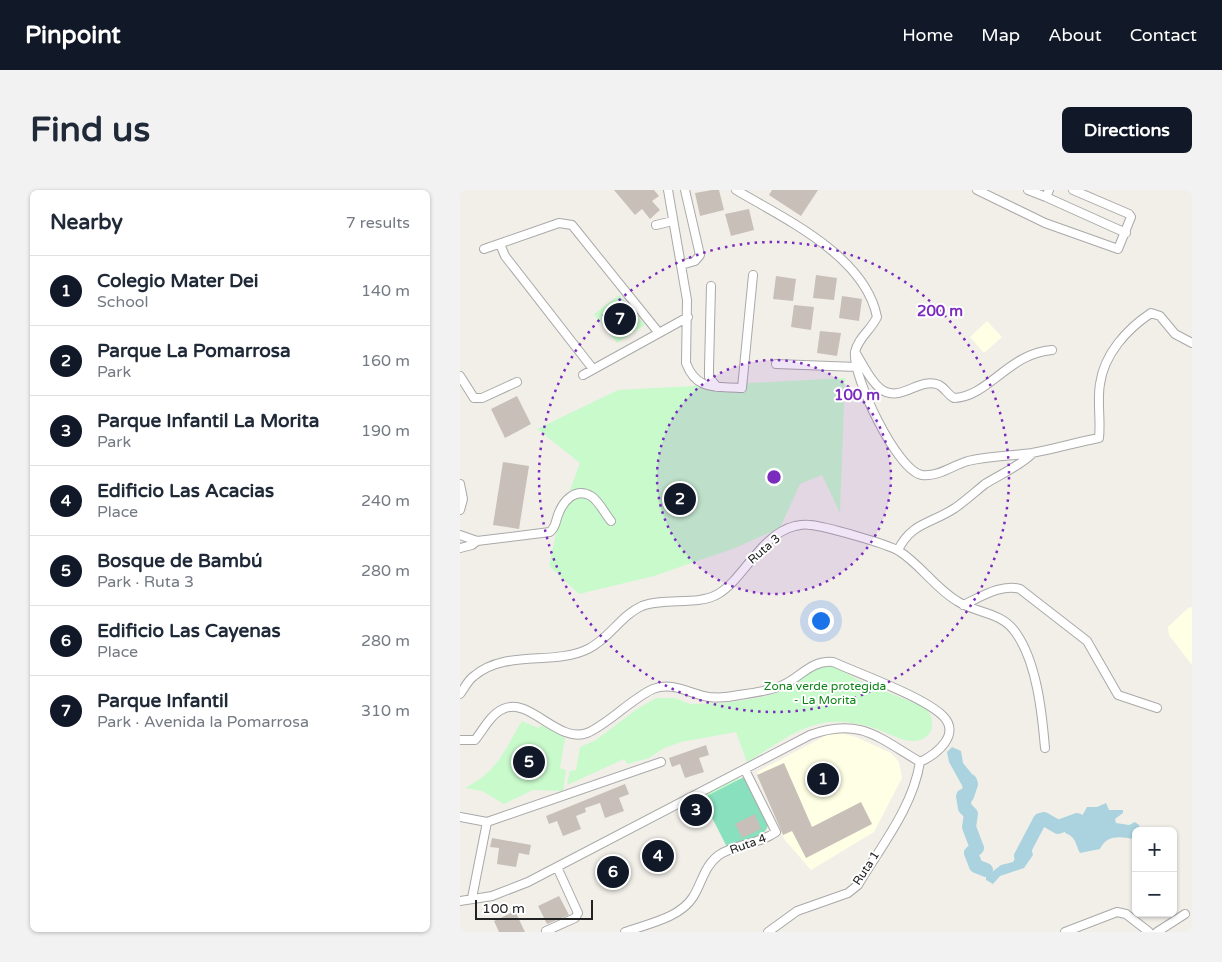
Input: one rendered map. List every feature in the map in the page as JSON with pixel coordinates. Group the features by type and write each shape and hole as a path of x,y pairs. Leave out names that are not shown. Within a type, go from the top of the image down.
{"street":[{"path":"668,190 685,283 688,317 686,363 696,380 706,386 742,388 753,275"},
{"path":"681,265 694,261 700,255 685,190"},
{"path":"736,190 818,238 848,266 871,297 877,317 872,328 858,342 855,352 857,367 881,426 904,461 920,475 933,475 968,461 1033,452 1099,438 1101,422 1100,383 1114,346 1150,313 1160,316 1175,334 1192,343"},
{"path":"977,190 1045,223 1118,249 1126,233 1131,217 1129,214 1072,190"},
{"path":"1028,190 1048,194 1126,233"},
{"path":"656,225 673,221"},
{"path":"484,249 559,223 572,225 658,333"},
{"path":"500,244 506,256 593,369"},
{"path":"711,286 709,368 710,376 717,387"},
{"path":"583,375 688,317"},
{"path":"855,352 878,386 886,392 902,392 926,383 939,385 954,398 971,394 1030,354 1052,350"},
{"path":"776,364 857,367"},
{"path":"460,376 474,398 482,398 517,382"},
{"path":"898,550 904,538 916,526 938,518 956,508 983,486 1033,452"},
{"path":"460,484 463,499 460,510"},
{"path":"460,535 477,541 550,532 555,527 565,502 572,495 579,493 592,497 611,521"},
{"name":"Ruta 3","path":"460,694 473,676 488,667 506,662 558,658 590,648 631,612 640,607 652,603 703,599 718,594 760,550 793,527 808,524 898,550 927,574 947,595 963,605 1002,618 1016,633 1026,652 1036,683 1045,748"},
{"path":"460,548 472,546 477,541"},
{"path":"963,605 1001,589 1013,587 1020,589 1087,641 1118,695 1157,708"},
{"path":"460,740 476,740 496,714 504,708 516,706 564,732 576,735 588,733 627,705 661,687 673,687 709,697 736,696 781,686 806,669 826,662 833,662 920,701 944,717 948,725 949,737 940,749 920,762 873,734 852,728 831,727 810,735 506,892 460,901"},
{"path":"460,817 487,822 661,762"},
{"name":"Ruta 1","path":"768,932 797,911 848,893 858,884 911,796 920,762"},
{"name":"Ruta 4","path":"625,932 666,918 681,910 692,900 707,868 718,856 758,843 776,832 745,770"},
{"path":"472,898 487,822"},
{"path":"546,931 575,918 578,913 557,867"},
{"path":"1065,932 1117,912 1126,914 1149,932"},
{"path":"1157,932 1185,914"}],"shaded area":[{"path":"987,321 1002,337 984,353 970,337"},
{"path":"1192,607 1192,665 1169,635 1168,627 1188,608"},
{"path":"840,733 856,737 891,753 899,762 902,778 874,832 811,870 784,839 757,772 827,735"}],"green space":[{"path":"619,295 645,325 617,343 594,314"},
{"path":"845,378 840,513 822,475 800,484 780,528 735,548 654,576 579,594 549,566 559,520 580,463 537,429 618,390"},
{"name":"Zona verde protegida - La Morita","path":"825,665 838,668 860,681 924,707 932,720 929,734 920,740 909,741 856,723 823,723 808,727 794,734 747,762 736,732 681,742 664,748 649,758 627,764 624,759 567,785 570,771 576,770 580,747 596,740 637,709 656,698 675,698 690,704 726,703 762,697 783,691 808,671"},
{"path":"522,721 538,728 542,725 565,738 560,768 566,770 563,791 533,790 504,804 482,791 465,788 485,775 493,767 505,751"},
{"path":"736,774 766,831 727,847 712,816 691,827 680,804"},
{"path":"744,777 768,825 766,830 757,837 727,847 700,794 703,798"}],"water":[{"path":"952,747 961,751 963,763 976,779 974,787 967,796 963,796 964,789 949,762 947,752"},
{"path":"1106,803 1109,810 1123,810 1123,813 1115,819 1116,823 1129,825 1135,822 1139,827 1132,827 1132,839 1123,837 1110,839 1100,849 1080,853 1073,838 1065,833 1066,830 1077,825 1087,807 1097,807"},
{"path":"1029,840 1033,855 1024,868 1000,876 993,884 986,880 986,873 976,873 971,863 975,860 992,872 1001,865 1013,862 1024,842"}],"building":[{"path":"614,190 654,190 659,196 652,201 660,210 650,219 642,209 635,215"},
{"path":"719,190 724,210 700,216 695,193"},
{"path":"772,190 818,190 801,216 769,195"},
{"path":"749,209 754,230 731,236 725,214"},
{"path":"816,275 837,278 834,300 813,298"},
{"path":"776,276 796,279 793,301 773,299"},
{"path":"842,296 862,299 859,321 839,318"},
{"path":"794,305 814,307 811,330 791,327"},
{"path":"820,331 841,333 837,356 817,353"},
{"path":"517,396 531,424 505,438 491,409"},
{"path":"503,462 529,466 519,529 493,525"},
{"path":"706,745 709,755 699,758 704,772 685,778 680,764 672,767 669,758"},
{"path":"784,763 812,827 861,802 872,824 806,858 792,831 783,835 757,775"},
{"path":"625,784 629,794 619,798 624,811 605,818 600,803 585,808 586,812 576,816 581,829 563,836 557,821 549,824 546,816"},
{"path":"755,814 761,829 742,838 735,824"},
{"path":"492,838 531,845 529,855 519,853 516,867 497,864 499,848 490,847"},
{"path":"663,841 673,862 652,872 642,851"},
{"path":"619,857 629,877 607,887 597,867"},
{"path":"559,896 569,915 547,924 538,906"},
{"path":"515,911 525,932 499,932 494,921"}],"waterway":[{"path":"970,781 971,784 967,796 963,796 965,808 971,814 969,827 977,848 971,853 976,866 986,870"},
{"path":"1021,856 1040,820 1044,819 1058,827 1077,820 1095,829"}],"place":[{"name":"Parque Infantil","path":"620,319"},
{"name":"Parque La Pomarrosa","path":"680,499"},
{"name":"Bosque de Bambú","path":"529,762"},
{"name":"Colegio Mater Dei","path":"823,779"},
{"name":"Parque Infantil La Morita","path":"696,810"},
{"name":"Edificio Las Acacias","path":"658,856"},
{"name":"Edificio Las Cayenas","path":"613,872"}]}
